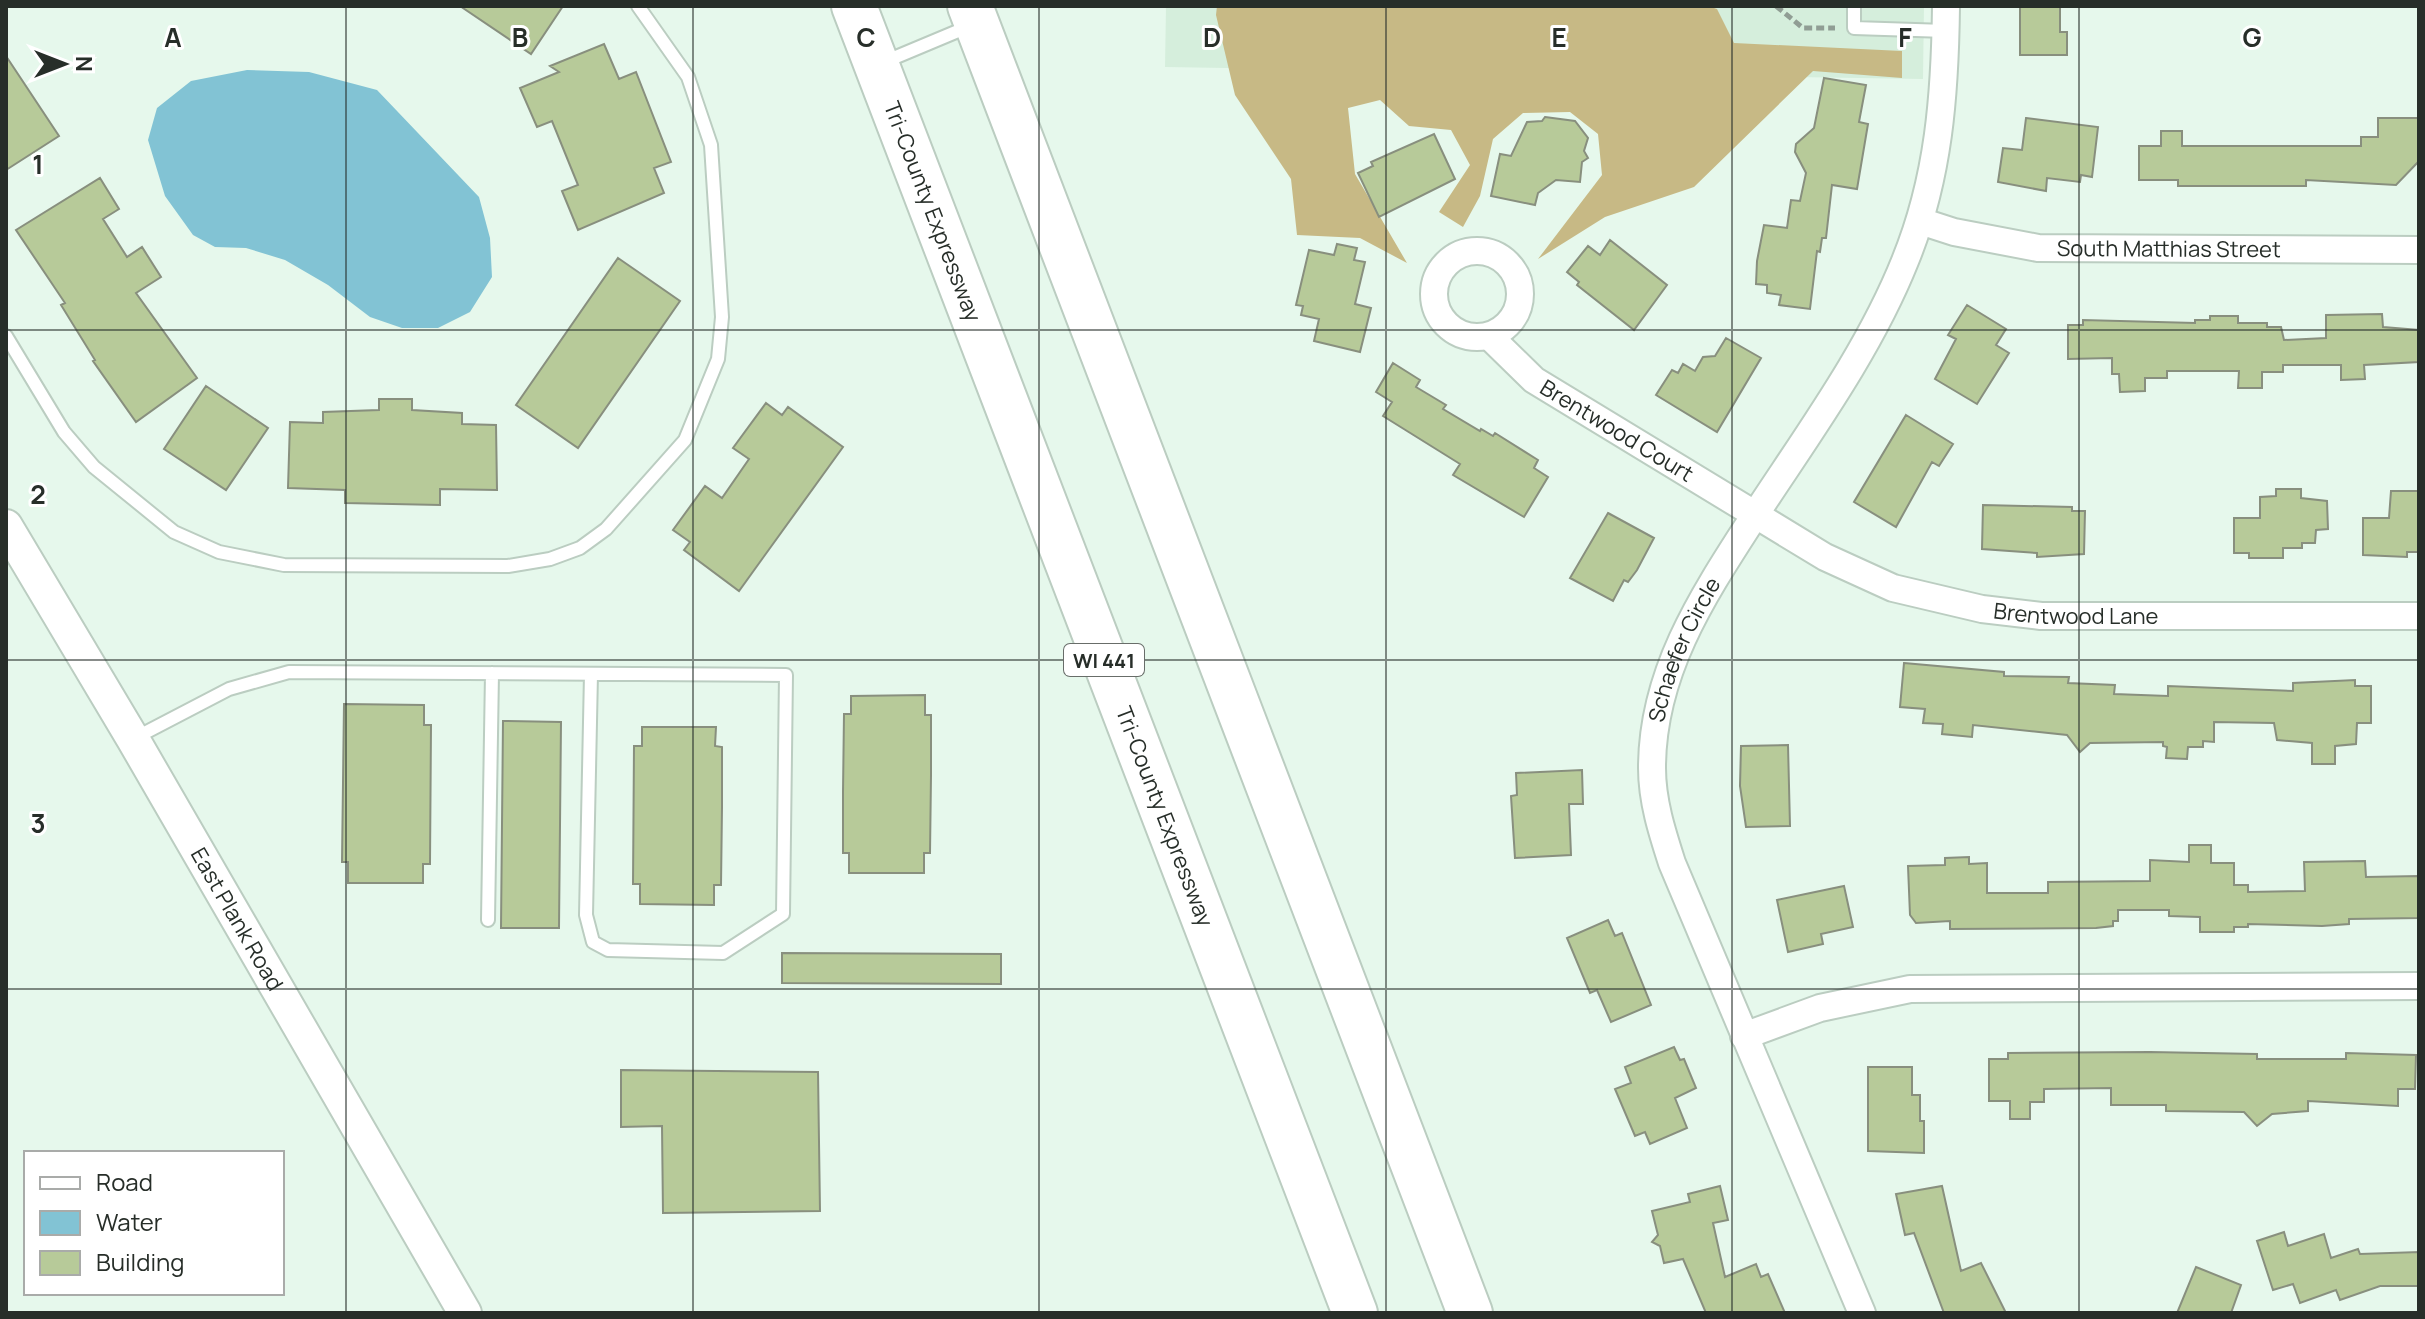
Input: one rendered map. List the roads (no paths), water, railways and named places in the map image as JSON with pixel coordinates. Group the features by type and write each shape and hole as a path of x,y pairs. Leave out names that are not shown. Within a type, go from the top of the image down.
{"highway":[{"name":"Tri-County Expressway","path":"854,6 1355,1313"},
{"path":"973,15 1470,1313"}],"street":[{"name":"Schaefer Circle","path":"1862,1313 1672,863 1655,801 1652,769 1659,705 1680,639 1715,576 1870,332 1905,262 1920,221 1937,151 1946,19"},
{"name":"South Matthias Street","path":"1920,221 1954,232 2038,248 2419,250"},
{"name":"Brentwood Court","path":"1489,336 1534,380 1755,516"},
{"name":"Brentwood Lane","path":"1755,516 1825,557 1893,588 1982,609 2041,616 2419,616"},
{"name":"East Plank Road","path":"6,526 465,1313"},
{"path":"1744,1036 1820,1008 1910,989 2419,986"}],"lane":[{"path":"6,336 64,432 94,467 174,532 219,552 284,565 508,566 550,559 580,548 606,529 685,440 718,359 722,317 711,145 688,77 638,6"},
{"path":"1854,6 1854,28 1946,19"},
{"path":"877,65 973,15"},
{"path":"133,739 229,689 289,672 786,675 783,914 723,953 608,950 593,942 586,915 591,674"},
{"path":"488,920 492,673"}],"water":[{"path":"247,70 309,72 377,90 479,197 490,238 492,277 470,312 438,328 402,328 370,317 328,285 285,260 246,248 215,247 193,235 165,196 148,140 157,108 191,81"}]}
